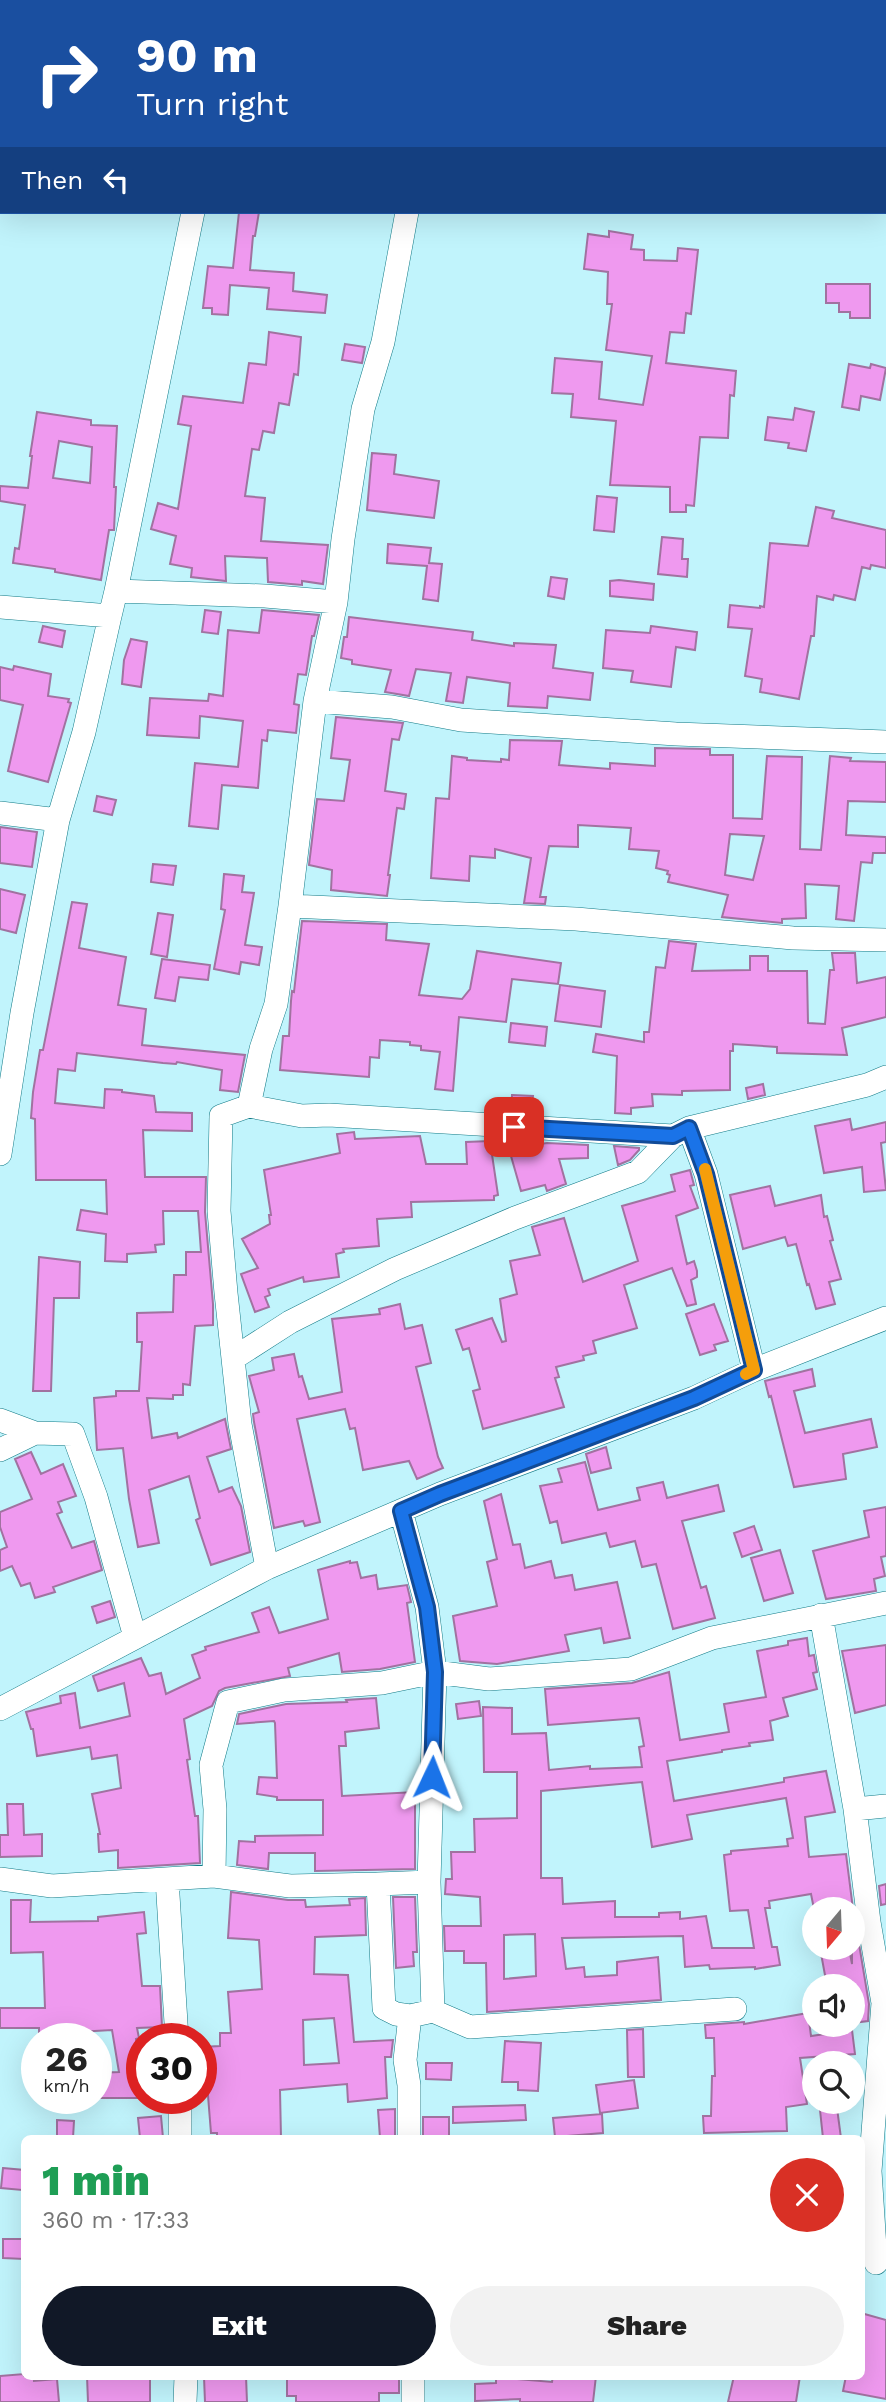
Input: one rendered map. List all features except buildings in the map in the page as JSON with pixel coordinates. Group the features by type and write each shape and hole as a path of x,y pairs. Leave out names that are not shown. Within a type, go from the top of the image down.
{"street":[{"path":"0,1154 11,1012 58,820 83,732 116,591 193,214"},
{"path":"249,1106 261,1049 276,1004 315,701 337,601 342,539 363,409 383,342 407,214"},
{"path":"116,591 337,601"},
{"path":"0,607 110,616"},
{"path":"315,701 392,707 461,720 676,734 886,742"},
{"path":"0,813 58,820"},
{"path":"290,906 576,919 793,938 886,940"},
{"path":"267,1567 240,1424 219,1211 221,1116 249,1106 302,1116 329,1115 681,1132 867,1085 886,1077"},
{"path":"234,1358 290,1322 395,1269 515,1218 638,1172 681,1132"},
{"path":"681,1132 706,1174 754,1370"},
{"path":"0,1709 267,1567 440,1494 694,1398 754,1370 886,1318"},
{"path":"0,1420 35,1433 73,1434 96,1497 135,1637"},
{"path":"0,1450 35,1433"},
{"path":"401,1511 427,1607 435,1672 429,1882 433,2011"},
{"path":"214,1876 215,1809 211,1765 228,1702 284,1690 382,1682 435,1672 489,1679 631,1669 712,1638 886,1603"},
{"path":"821,1615 855,1810 869,1922 883,2003 870,2171 874,2263"},
{"path":"855,1810 886,1806"},
{"path":"0,1879 52,1886 214,1876 290,1886 429,1882"},
{"path":"167,1879 176,2023"},
{"path":"378,1884 384,2008 396,2014 410,2016 433,2011 470,2027 735,2009"},
{"path":"409,2135 409,2085 405,2060 410,2016"},
{"path":"180,2114 180,2135"},
{"path":"185,2402 186,2380"},
{"path":"412,2380 413,2402"}],"slow traffic":[{"path":"705,1169 754,1370 746,1374"}],"route":[{"path":"432,1777 435,1672 427,1607 401,1511 694,1398 754,1370 706,1174 689,1128 673,1136 514,1127"}]}
